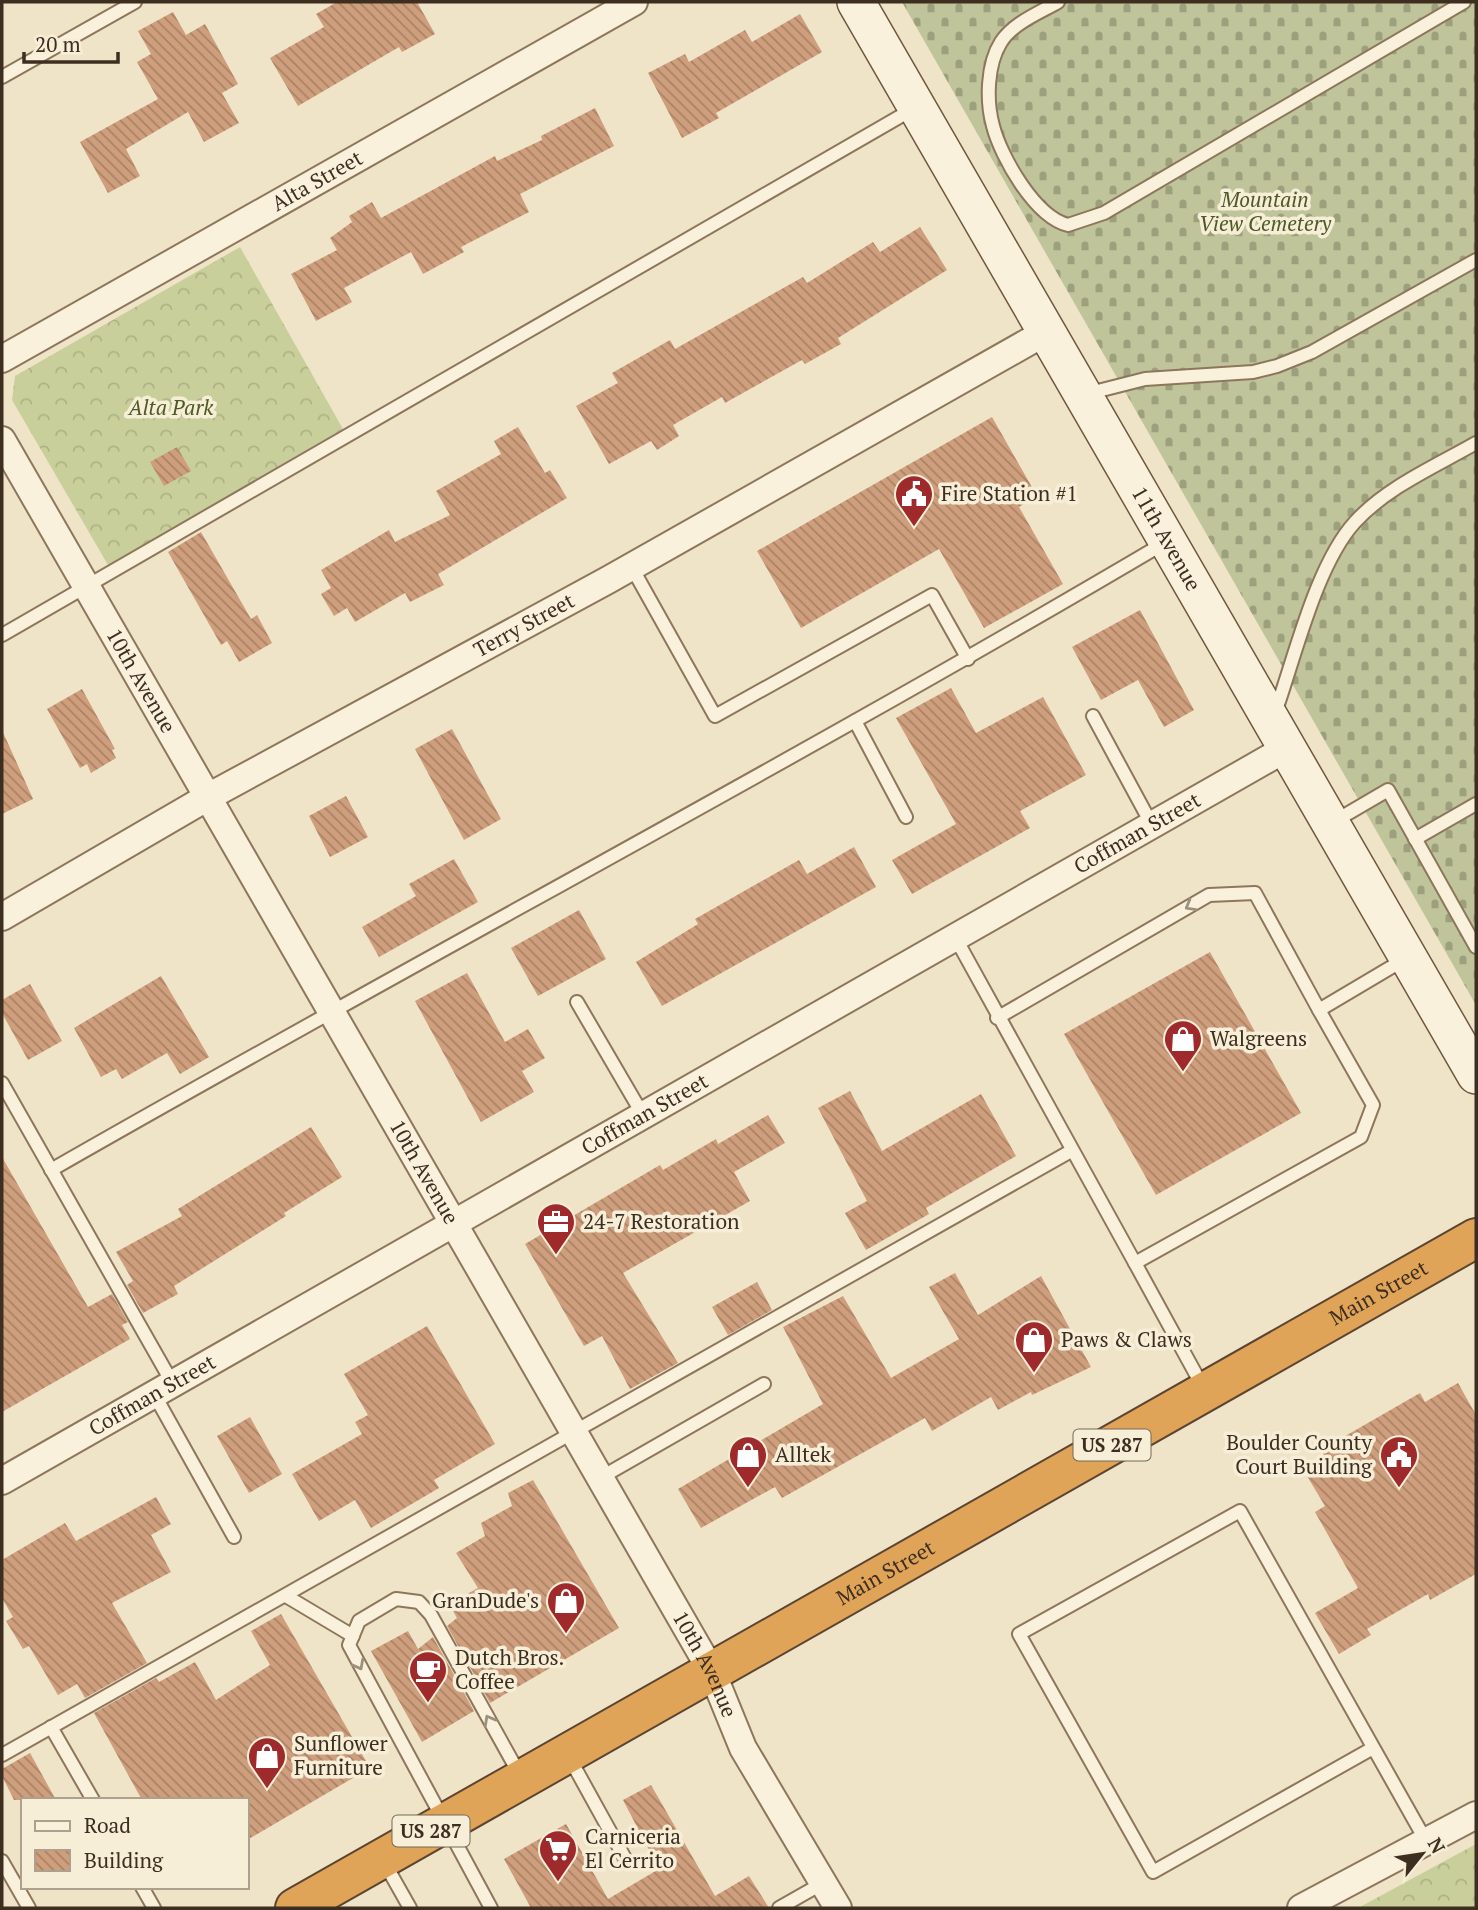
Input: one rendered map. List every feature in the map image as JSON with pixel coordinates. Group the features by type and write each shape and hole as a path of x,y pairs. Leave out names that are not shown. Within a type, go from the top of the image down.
{"highway":[{"name":"Main Street","path":"295,1908 1476,1238"}],"street":[{"name":"Alta Street","path":"2,359 634,2"},
{"name":"11th Avenue","path":"856,2 1476,1075"},
{"name":"Terry Street","path":"2,917 208,797 631,566 1046,332"},
{"name":"10th Avenue","path":"2,440 712,1672 743,1748 838,1908"},
{"name":"Coffman Street","path":"2,1481 1152,825 1280,735"},
{"path":"1301,1908 1476,1815"}],"lane":[{"path":"2,77 135,2"},
{"path":"1058,2 1020,23 1000,43 994,59 989,106 996,137 1026,190 1048,215 1069,225 1104,214 1464,2"},
{"path":"2,635 916,107"},
{"path":"1082,395 1145,379 1253,372 1277,366 1312,352 1476,260"},
{"path":"1280,735 1327,566 1355,522 1402,486 1476,443"},
{"path":"51,1170 330,1010 968,659 1166,542"},
{"path":"631,566 715,716 932,595 968,659"},
{"path":"1093,716 1152,825"},
{"path":"855,721 906,817"},
{"path":"1331,823 1388,790 1476,947"},
{"path":"1415,839 1476,804"},
{"path":"997,1017 1209,895 1255,893 1374,1105 1361,1137 1135,1263"},
{"path":"954,937 1205,1392"},
{"path":"1319,1010 1408,957"},
{"path":"578,1002 643,1115"},
{"path":"2,1083 51,1170 163,1389 234,1536"},
{"path":"3,1751 286,1596 1071,1151"},
{"path":"600,1478 764,1384"},
{"path":"1373,1748 1153,1872 1019,1634 1240,1511 1426,1841"},
{"path":"286,1596 353,1636"},
{"path":"491,1908 443,1824 349,1645 359,1621 396,1599 419,1602 431,1615 522,1779"},
{"path":"51,1727 92,1798"},
{"path":"567,1754 627,1862"},
{"path":"383,1858 410,1908"},
{"path":"2,1861 29,1908"},
{"path":"779,1908 823,1883"},
{"path":"143,1889 154,1908"}],"green space":[{"name":"Mountain View Cemetery","path":"902,2 1476,2 1476,1005"},
{"name":"Alta Park","path":"240,247 343,429 108,565 12,400 15,376"},
{"path":"1476,1844 1476,1908 1358,1908"}],"building":[{"path":"337,2 417,2 435,34 402,52 399,47 298,106 270,58 324,27 316,14"},
{"path":"173,12 186,35 205,24 238,84 222,93 239,123 204,142 188,112 126,149 140,176 108,193 80,142 158,99 137,62 151,54 138,31"},
{"path":"800,14 822,52 716,113 719,118 682,138 648,73 685,54 689,62 745,30 752,42"},
{"path":"595,108 614,146 520,194 529,212 461,247 464,252 423,274 411,252 344,288 352,302 316,321 291,274 337,250 330,238 352,222 349,216 372,202 381,218 495,156 497,161 542,140 541,136"},
{"path":"920,227 947,270 838,338 841,344 805,364 802,360 725,403 722,397 673,425 679,436 657,450 651,441 609,464 576,406 618,383 612,373 670,340 675,349 803,277 807,283 873,242 880,252"},
{"name":"Fire Station #1","path":"992,417 1037,496 1019,507 1063,584 984,628 939,549 801,628 757,551"},
{"path":"518,427 545,473 550,470 567,498 438,574 444,585 410,602 405,593 355,622 347,608 334,616 321,594 331,588 321,570 389,530 395,542 450,515 436,491 501,454 494,441"},
{"path":"177,447 191,471 164,486 150,462"},
{"path":"201,532 251,619 257,615 272,643 239,662 227,641 221,645 168,552"},
{"path":"1140,610 1194,710 1164,727 1138,680 1101,700 1072,647"},
{"path":"951,688 976,733 1043,697 1086,775 1020,811 1030,828 912,894 892,860 956,824 896,718"},
{"path":"82,689 115,749 112,750 116,758 91,773 87,764 80,768 47,709"},
{"path":"452,729 501,819 464,840 415,749"},
{"path":"2,730 33,799 2,814"},
{"path":"346,796 368,837 330,857 309,816"},
{"path":"854,847 876,887 662,1006 636,962 698,924 695,919 799,860 807,874"},
{"path":"454,859 478,902 379,957 362,927 416,896 409,884"},
{"path":"579,910 606,959 538,996 511,948"},
{"name":"Walgreens","path":"1210,952 1301,1113 1156,1195 1064,1034"},
{"path":"467,973 505,1042 528,1029 545,1058 522,1071 534,1092 481,1122 415,1001"},
{"path":"161,976 209,1057 180,1074 167,1053 122,1079 116,1069 101,1077 74,1028"},
{"path":"30,984 62,1041 28,1060 2,1013 2,1000"},
{"path":"850,1091 882,1151 981,1094 1016,1156 926,1208 929,1214 866,1250 845,1213 867,1201 818,1108"},
{"path":"768,1115 785,1143 734,1172 750,1201 623,1273 678,1363 630,1389 602,1336 584,1346 525,1244 660,1165 663,1170 716,1139 718,1144"},
{"path":"311,1127 342,1177 284,1213 286,1216 174,1286 178,1294 143,1313 127,1285 133,1281 116,1252 182,1216 178,1209"},
{"path":"2,1157 88,1307 112,1294 128,1322 122,1325 130,1339 2,1412"},
{"path":"955,1273 978,1315 1041,1276 1091,1367 1032,1395 1031,1392 998,1410 991,1397 932,1431 925,1418 782,1498 775,1487 701,1528 678,1489 823,1404 783,1327 843,1296 891,1378 959,1339 929,1287"},
{"path":"757,1282 772,1310 728,1335 712,1307"},
{"path":"427,1326 495,1444 434,1480 439,1488 371,1528 355,1500 319,1521 292,1474 362,1434 355,1422 368,1415 344,1374"},
{"path":"1458,1383 1476,1415 1476,1574 1430,1600 1428,1594 1367,1629 1371,1635 1339,1654 1315,1613 1358,1588 1315,1512 1325,1506 1307,1476 1329,1464 1321,1450 1420,1393 1425,1402"},
{"path":"250,1417 282,1474 249,1493 217,1436"},
{"path":"533,1480 619,1628 490,1703 447,1626 457,1618 449,1604 478,1588 456,1553 485,1536 481,1523 512,1506 508,1493"},
{"path":"156,1497 171,1524 151,1535 171,1572 112,1603 147,1663 85,1698 77,1684 58,1695 29,1646 23,1649 6,1621 13,1617 2,1598 2,1560 65,1523 76,1541"},
{"path":"281,1614 370,1768 248,1839 248,1798 141,1798 94,1713 156,1678 159,1682 195,1662 216,1700 270,1665 251,1631"},
{"path":"408,1631 418,1649 433,1637 474,1711 422,1742 371,1651"},
{"path":"30,1753 55,1798 14,1800 2,1776 2,1769"},
{"path":"651,1785 715,1896 749,1876 769,1908 531,1908 504,1859 566,1824 608,1899 659,1869 623,1800"}],"place":[{"name":"Fire Station #1","path":"914,528"},
{"name":"Walgreens","path":"1183,1073"},
{"name":"24-7 Restoration","path":"556,1256"},
{"name":"Paws & Claws","path":"1034,1374"},
{"name":"Alltek","path":"748,1489"},
{"name":"Boulder County Court Building","path":"1399,1489"},
{"name":"GranDude's","path":"566,1635"},
{"name":"Dutch Bros. Coffee","path":"428,1704"},
{"name":"Sunflower Furniture","path":"267,1790"},
{"name":"Carniceria El Cerrito","path":"558,1883"}]}
